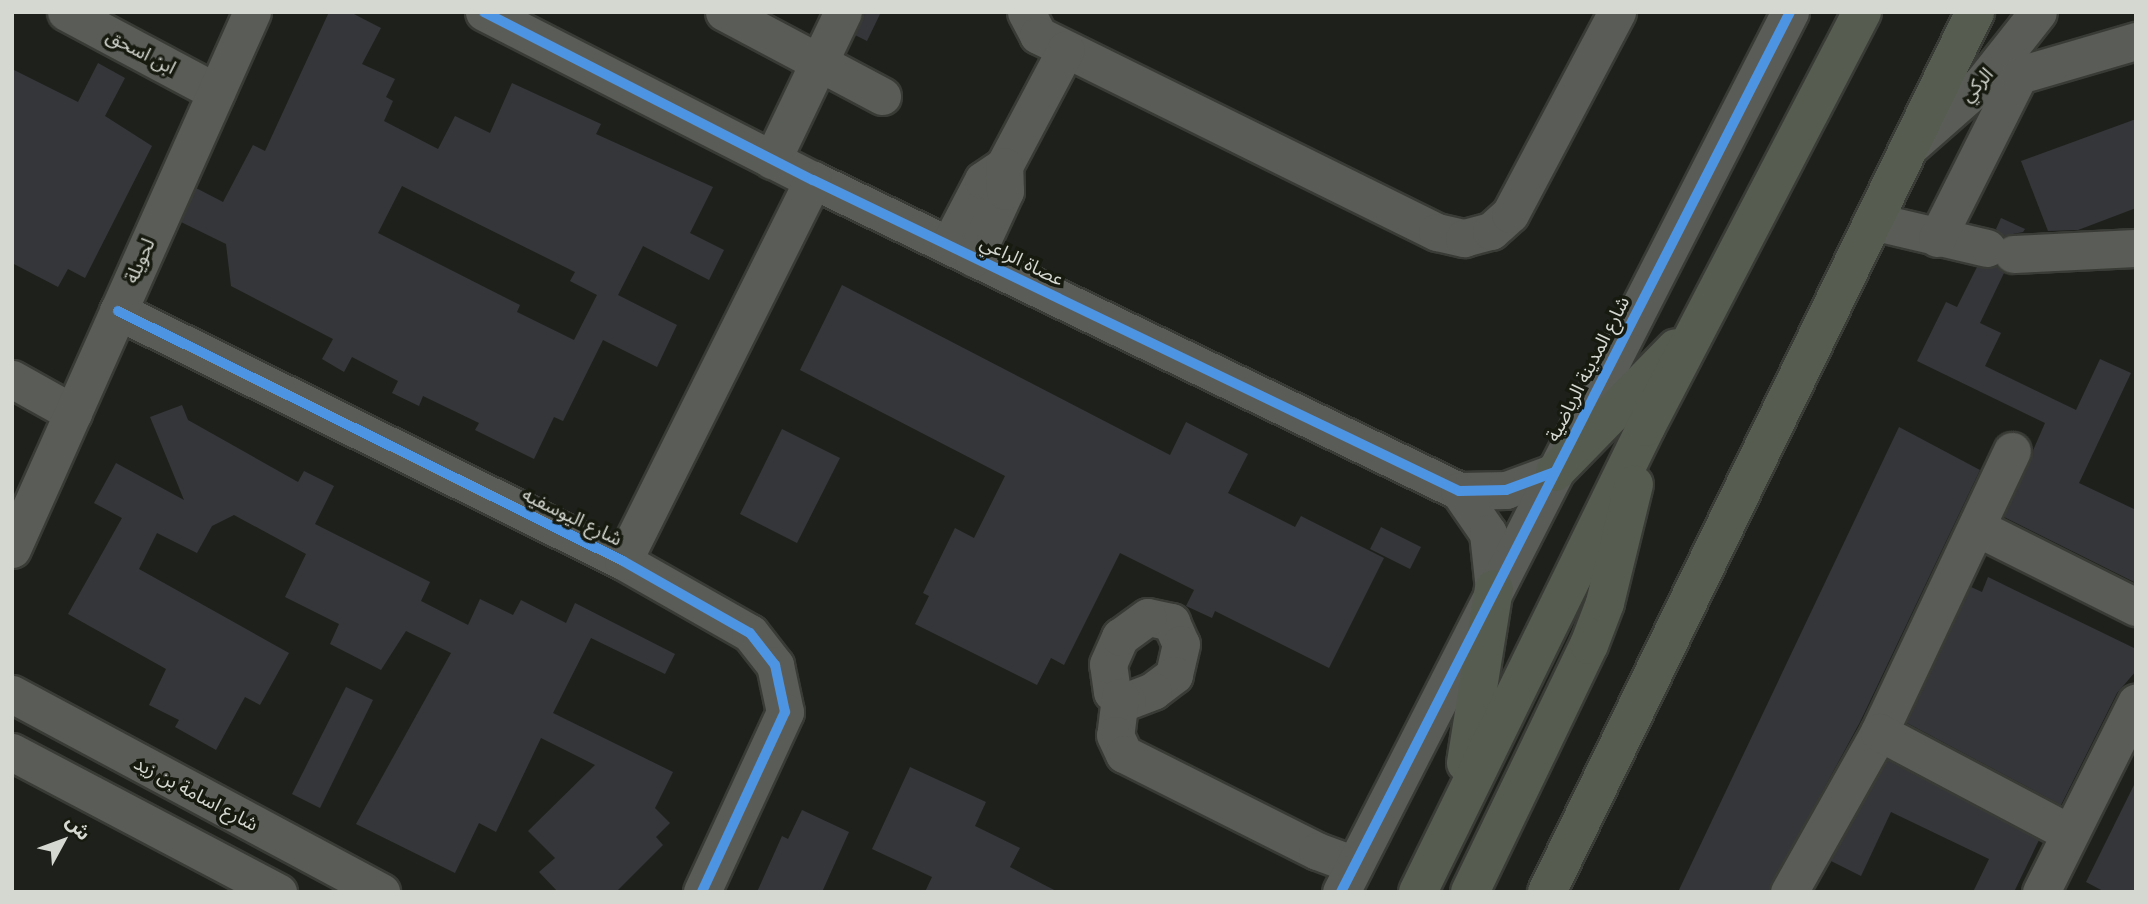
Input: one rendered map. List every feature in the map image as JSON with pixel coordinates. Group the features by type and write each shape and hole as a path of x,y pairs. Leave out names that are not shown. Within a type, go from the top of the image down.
{"main road":[{"path":"1418,892 1460,801 1646,427 1862,12"},
{"path":"1547,892 1975,12"},
{"path":"1555,472 1704,319"},
{"path":"1470,892 1601,614 1646,427"},
{"path":"1460,801 1494,589"}],"street":[{"name":"ابن اسحق","path":"66,12 216,92"},
{"name":"لحويلة","path":"12,549 252,12"},
{"name":"عصاة الراعي","path":"484,12 772,160 1459,491 1506,490 1555,472"},
{"path":"724,12 882,96"},
{"path":"772,160 844,12"},
{"path":"1026,12 1038,35 1437,232 1464,238 1491,231 1510,214 1617,12"},
{"name":"شارع المدينة الرياضية","path":"1348,878 1790,12"},
{"name":"الركي","path":"1907,148 1982,83 2038,12"},
{"path":"1937,238 2019,75 2136,41"},
{"path":"962,252 1005,191 1004,166 1066,49"},
{"name":"شارع اليوسفيه","path":"623,561 813,180"},
{"path":"1872,220 1937,238 2000,251 2136,248"},
{"name":"شارع اليوسفيه","path":"118,311 623,561 750,633 775,665 785,712 702,892"},
{"path":"12,379 73,413"},
{"path":"1789,892 1879,732 2012,451"},
{"name":"عصاة الراعي","path":"1459,491 1488,533 1494,589"},
{"path":"1978,527 2136,607"},
{"name":"شارع اسامة بن زيد","path":"12,694 381,892"},
{"path":"1120,697 1115,735 1124,754 1317,851 1348,878"},
{"path":"2041,892 2136,702"},
{"path":"1879,732 2070,833"},
{"path":"12,752 247,881 278,892"}],"building":[{"path":"329,12 350,12 381,28 362,64 395,79 386,97 393,101 384,121 438,149 455,116 490,133 512,83 601,124 596,134 713,187 690,233 724,250 709,280 643,246 618,295 677,325 657,367 603,340 563,421 554,417 534,459 475,430 479,423 423,396 419,406 392,393 398,381 352,357 344,372 322,359 333,339 231,286 226,244 181,222 196,188 223,202 253,145 265,151","holes":["402,186 575,272 570,281 597,295 574,340 517,312 520,305 378,233"]},
{"path":"864,12 881,12 867,41 855,35"},
{"path":"98,63 125,78 105,116 152,146 85,278 68,269 58,287 12,263 12,69 78,102"},
{"path":"2136,119 2136,208 2078,230 2048,231 2021,161"},
{"path":"2001,218 2025,229 2023,232 2003,236 1996,229"},
{"path":"1996,266 2004,273 1980,323 2001,333 1985,366 2076,410 2100,359 2131,373 2079,483 2136,510 2136,583 2004,517 2045,423 1917,361 1946,302 1957,307 1977,267"},
{"path":"842,285 1170,455 1186,422 1248,454 1228,493 1295,527 1301,516 1384,558 1329,668 1215,611 1212,618 1186,606 1194,590 1120,553 1064,665 1051,658 1037,685 915,624 929,596 923,593 955,528 974,538 1005,476 800,370"},
{"path":"182,405 188,420 298,482 304,471 334,486 315,524 430,582 421,601 468,625 480,599 513,615 521,600 566,623 575,603 675,654 665,674 591,638 553,713 673,772 655,808 670,823 656,837 663,845 616,892 558,892 539,872 555,858 528,831 595,765 541,738 496,832 479,823 455,873 356,824 451,653 406,631 381,670 330,644 339,624 285,597 306,554 234,515 212,526 197,553 157,533 139,569 289,653 260,705 245,697 216,750 175,727 179,720 149,705 166,669 68,614 122,518 94,503 116,463 184,500 150,417"},
{"path":"1899,427 1980,470 1860,722 1768,892 1678,892"},
{"path":"782,429 840,458 797,543 740,514"},
{"path":"1381,527 1421,547 1410,569 1370,549"},
{"path":"1988,577 2136,649 2136,671 2117,693 2061,805 1907,723 1971,587 1982,592"},
{"path":"346,687 373,700 320,808 292,794"},
{"path":"1887,760 2039,840 2014,892 1973,892 1989,859 1891,812 1861,876 1831,861"},
{"path":"910,767 986,802 975,826 1020,848 1010,867 1058,892 925,892 932,877 872,849"},
{"path":"2136,781 2136,892 2105,892 2086,882"},
{"path":"802,810 849,832 822,892 757,892 782,836 788,839"}],"cycle path":[{"path":"484,12 813,180 1459,491 1506,490 1555,472"},
{"path":"1341,892 1790,12"},
{"path":"118,311 623,561 750,633 775,665 785,712 702,892"}]}
